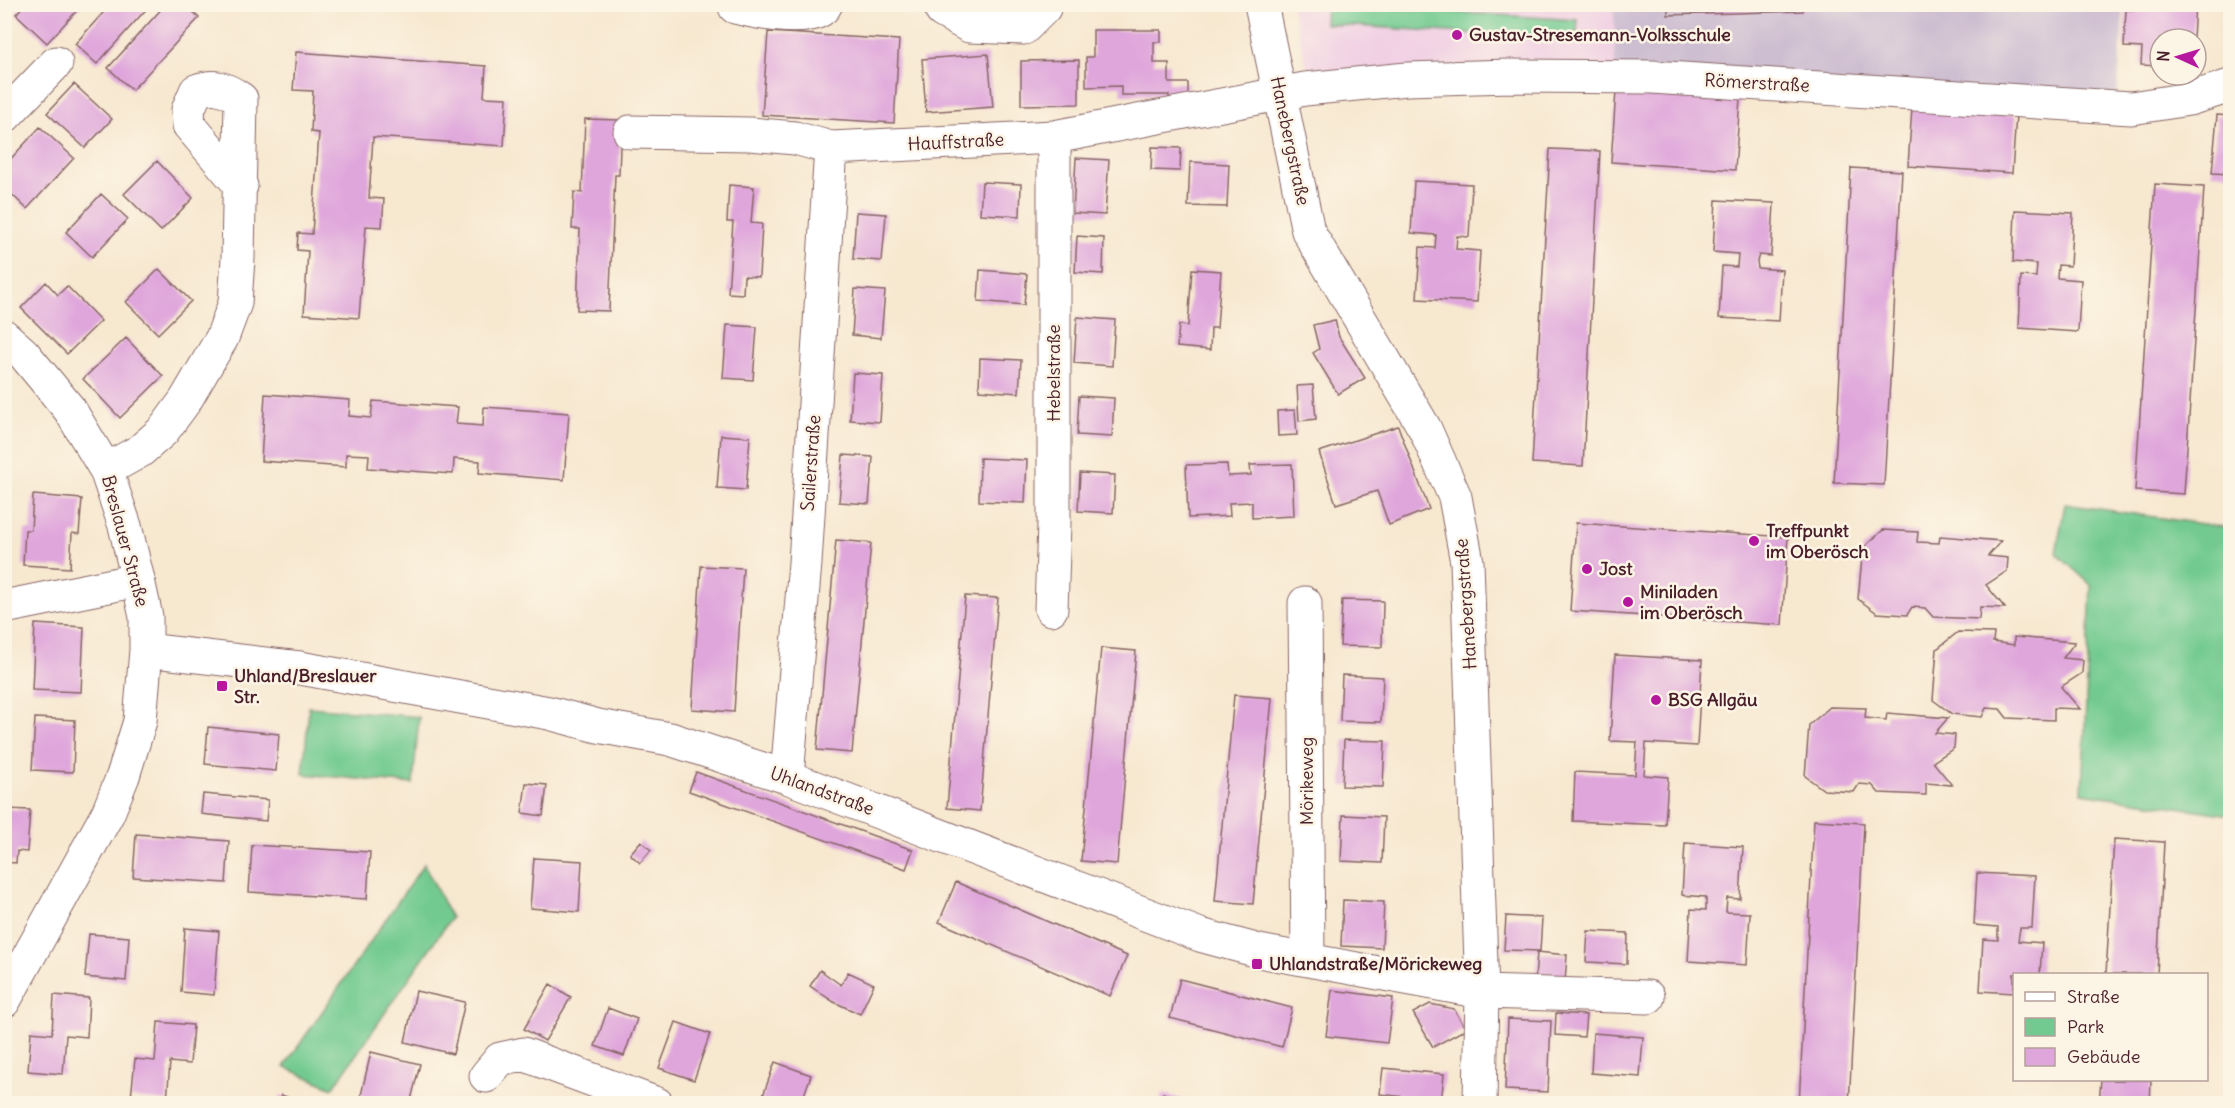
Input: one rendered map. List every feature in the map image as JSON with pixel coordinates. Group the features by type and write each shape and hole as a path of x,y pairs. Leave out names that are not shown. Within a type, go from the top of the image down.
{"street":[{"path":"735,4 735,7 762,14 815,15 825,8 826,4"},
{"path":"941,4 942,11 969,26 1024,28 1044,8 1043,4"},
{"name":"Hanebergstraße","path":"1262,4 1308,231 1425,429 1455,497 1467,562 1482,992 1480,1104"},
{"path":"4,117 57,63"},
{"name":"Römerstraße","path":"1280,92 1407,79 1510,76 1652,77 2131,108 2189,99 2230,86"},
{"path":"241,186 189,125 188,110 196,91 208,86 258,88"},
{"path":"106,470 140,451 163,431 185,401 222,338 234,303 241,186 241,99 226,88"},
{"name":"Hauffstraße","path":"630,132 750,134 795,138 831,148 1054,137 1280,92"},
{"name":"Hebelstraße","path":"1051,609 1054,524 1054,137"},
{"name":"Sailerstraße","path":"787,777 805,563 831,148"},
{"name":"Breslauer Straße","path":"4,336 23,353 70,410 106,470 125,525 146,617 146,650 140,721 123,776 108,813 4,1001"},
{"path":"4,607 138,580"},
{"name":"Mörikeweg","path":"1305,603 1308,960"},
{"name":"Uhlandstraße","path":"146,650 300,668 549,713 598,726 670,739 787,777 1200,934 1259,951 1482,992 1648,997"},
{"path":"486,1076 500,1059 523,1054 657,1104"}],"shaded area":[{"name":"Gustav-Stresemann-Volksschule","path":"1291,5 1614,5 1615,69 1310,79"},
{"path":"1614,5 2124,5 2117,98 1615,69"}],"green space":[{"path":"1326,4 1578,20 1576,40 1325,24"},
{"path":"2065,504 2230,528 2230,815 2082,793 2091,585 2056,553"},
{"path":"309,707 419,717 413,784 303,774"},
{"path":"424,864 451,918 333,1088 284,1067"}],"building":[{"path":"25,4 83,4 47,43 16,14"},
{"path":"111,4 151,4 97,64 75,44"},
{"path":"166,4 185,4 199,18 132,90 108,68"},
{"path":"1668,4 1803,4 1803,11 1668,15"},
{"path":"2138,4 2195,4 2194,27 2148,27 2148,65 2141,65 2142,48 2124,47 2126,10 2138,10"},
{"path":"1093,30 1161,30 1161,42 1154,42 1154,63 1169,63 1169,83 1188,83 1188,101 1169,101 1169,95 1121,95 1121,86 1086,87 1086,57 1093,57"},
{"path":"768,32 899,40 894,123 762,115"},
{"path":"296,52 486,66 484,97 507,98 504,146 373,137 369,198 384,199 382,227 366,226 359,318 304,314 308,251 297,250 298,233 312,234 319,133 311,132 313,91 293,90"},
{"path":"988,54 993,107 926,112 922,59"},
{"path":"1079,60 1079,104 1021,105 1021,61"},
{"path":"74,84 112,119 85,148 47,113"},
{"path":"1616,91 1740,99 1735,170 1611,162"},
{"path":"1912,108 2016,115 2012,173 1908,166"},
{"path":"2217,115 2230,116 2230,174 2212,173"},
{"path":"585,119 621,120 619,175 615,175 609,311 577,310 580,229 572,229 574,192 582,193"},
{"path":"40,127 74,158 27,209 5,188 5,165"},
{"path":"1152,147 1181,148 1180,171 1151,170"},
{"path":"1550,149 1600,151 1583,466 1532,463"},
{"path":"1076,158 1109,160 1105,215 1073,213"},
{"path":"157,161 193,198 161,231 124,194"},
{"path":"1190,162 1229,164 1227,207 1188,206"},
{"path":"1851,168 1902,171 1884,485 1834,483"},
{"path":"1414,181 1472,184 1469,237 1457,236 1456,249 1480,251 1477,302 1417,299 1420,247 1435,248 1436,235 1411,233"},
{"path":"982,182 1021,184 1020,216 980,214"},
{"path":"2155,184 2204,187 2184,494 2135,491"},
{"path":"729,185 754,187 751,223 762,224 759,277 744,276 743,294 728,293 733,222 727,222"},
{"path":"101,194 128,219 92,257 66,232"},
{"path":"1716,200 1774,203 1771,256 1759,255 1757,261 1758,268 1782,270 1779,321 1719,318 1722,266 1737,267 1738,254 1713,252"},
{"path":"2015,210 2073,213 2070,266 2058,265 2057,278 2081,280 2078,332 2019,328 2021,276 2036,277 2037,264 2013,262"},
{"path":"856,212 886,214 882,261 853,259"},
{"path":"1077,236 1104,238 1103,274 1075,272"},
{"path":"159,269 191,301 158,334 126,302"},
{"path":"1192,269 1221,271 1217,328 1211,328 1210,350 1177,347 1179,325 1188,326"},
{"path":"980,270 1027,274 1024,305 978,301"},
{"path":"46,282 58,295 67,286 101,321 67,354 21,308"},
{"path":"855,289 885,291 881,338 852,335"},
{"path":"1077,317 1115,320 1112,366 1074,363"},
{"path":"1335,320 1339,337 1365,378 1338,394 1313,353 1319,349 1313,325"},
{"path":"727,325 757,327 753,380 723,378"},
{"path":"126,338 163,376 120,418 83,379"},
{"path":"980,358 1021,360 1019,393 979,390"},
{"path":"853,373 883,375 880,422 850,420"},
{"path":"1313,385 1316,419 1299,421 1297,386"},
{"path":"265,394 350,400 349,416 371,418 373,401 458,407 456,424 483,426 484,407 569,413 564,480 479,473 480,461 454,459 453,474 368,468 369,455 346,454 346,467 261,461"},
{"path":"1079,396 1114,398 1112,437 1077,435"},
{"path":"1295,410 1297,435 1278,436 1277,411"},
{"path":"1398,426 1429,509 1389,525 1377,491 1336,504 1319,452"},
{"path":"721,435 750,437 746,490 717,488"},
{"path":"843,455 873,457 869,504 839,502"},
{"path":"980,458 1027,460 1025,503 979,501"},
{"path":"1227,464 1228,476 1251,475 1250,465 1292,464 1294,516 1252,518 1252,502 1229,503 1230,516 1188,518 1186,465"},
{"path":"1080,473 1115,475 1113,513 1078,511"},
{"path":"33,495 82,499 79,534 72,533 70,568 23,565 25,530 31,530"},
{"path":"1576,523 1788,537 1782,625 1570,611"},
{"path":"1883,530 1918,532 1917,542 1939,543 1940,536 2001,541 1988,556 2008,558 2007,571 1986,585 2005,608 1980,607 1979,619 1933,617 1925,608 1912,607 1907,615 1877,613 1858,599 1863,548"},
{"path":"836,540 871,543 852,753 817,750"},
{"path":"701,566 743,568 734,712 692,709"},
{"path":"965,596 998,598 980,811 947,808"},
{"path":"1342,600 1383,601 1382,647 1340,646"},
{"path":"35,624 84,627 81,692 32,690"},
{"path":"1958,632 1994,633 1993,642 2014,645 2014,637 2075,642 2063,658 2083,660 2082,673 2061,687 2080,709 2054,708 2054,720 2007,718 2000,709 1986,708 1982,717 1952,714 1933,700 1937,649"},
{"path":"1101,648 1136,651 1117,864 1081,861"},
{"name":"BSG Allgäu","path":"1615,655 1702,660 1697,746 1646,743 1644,775 1668,777 1665,825 1573,821 1575,772 1635,775 1637,742 1610,741"},
{"path":"1342,675 1383,677 1381,722 1340,721"},
{"path":"1234,695 1272,698 1253,904 1215,901"},
{"path":"1830,707 1866,708 1865,718 1886,720 1887,713 1948,718 1935,733 1955,735 1954,748 1933,762 1952,785 1926,783 1926,795 1879,793 1872,785 1859,784 1854,792 1824,790 1805,776 1809,725"},
{"path":"35,718 75,720 73,772 32,770"},
{"path":"208,727 279,734 276,771 205,764"},
{"path":"1344,740 1385,741 1383,787 1342,786"},
{"path":"696,772 913,850 906,869 689,791"},
{"path":"526,783 547,785 543,816 522,813"},
{"path":"203,794 268,800 266,821 201,814"},
{"path":"4,809 30,810 27,852 17,851 16,863 4,862"},
{"path":"1343,815 1384,817 1382,863 1341,861"},
{"path":"1814,820 1864,823 1849,1104 1799,1104"},
{"path":"136,834 229,841 226,883 133,877"},
{"path":"2114,839 2164,842 2157,973 2106,973"},
{"path":"641,841 651,850 640,863 630,854"},
{"path":"1685,843 1743,847 1740,899 1727,898 1726,912 1750,913 1747,965 1688,961 1691,909 1706,910 1706,897 1682,895"},
{"path":"252,845 370,852 367,899 249,892"},
{"path":"534,858 582,861 579,912 530,908"},
{"path":"1977,873 2035,876 2032,928 2020,928 2018,941 2042,943 2040,973 2013,973 2013,993 1980,991 1983,939 1998,940 1998,927 1974,925"},
{"path":"956,882 1127,956 1110,996 939,922"},
{"path":"1343,900 1384,902 1382,948 1341,946"},
{"path":"1506,916 1542,918 1540,951 1504,950"},
{"path":"185,928 219,931 214,995 181,992"},
{"path":"1588,931 1628,933 1627,964 1586,962"},
{"path":"89,934 129,937 126,981 85,977"},
{"path":"1537,952 1567,955 1565,982 1535,980"},
{"path":"820,970 841,985 848,972 874,984 860,1014 834,1002 810,986"},
{"path":"1180,979 1292,1008 1282,1047 1170,1018"},
{"path":"550,984 571,997 545,1041 524,1029"},
{"path":"1332,990 1393,998 1387,1043 1326,1036"},
{"path":"416,991 465,1002 453,1054 405,1042"},
{"path":"54,995 89,998 87,1037 66,1035 63,1074 28,1071 31,1032 52,1034"},
{"path":"1430,1004 1454,1009 1466,1029 1433,1047 1413,1013"},
{"path":"608,1008 637,1019 624,1056 595,1046"},
{"path":"1556,1013 1586,1015 1584,1037 1555,1035"},
{"path":"1508,1019 1551,1021 1548,1092 1505,1090"},
{"path":"158,1022 193,1025 190,1064 170,1062 167,1101 131,1098 135,1059 155,1061"},
{"path":"676,1022 710,1034 694,1080 659,1068"},
{"path":"1593,1033 1643,1037 1640,1077 1591,1073"},
{"path":"371,1052 420,1064 410,1104 359,1104"},
{"path":"775,1062 811,1075 801,1104 768,1104 761,1101"},
{"path":"1383,1068 1444,1074 1441,1104 1403,1104 1404,1097 1380,1094"},
{"path":"2101,1081 2151,1081 2150,1104 2099,1104"},
{"path":"1163,1093 1193,1103 1193,1104 1159,1104"},
{"path":"281,1095 304,1103 278,1104"}],"place":[{"name":"Gustav-Stresemann-Volksschule","path":"1457,35"},
{"name":"Treffpunkt im Oberösch","path":"1754,541"},
{"name":"Jost","path":"1587,569"},
{"name":"Miniladen im Oberösch","path":"1628,602"},
{"name":"Uhland/Breslauer Str.","path":"222,686"},
{"name":"BSG Allgäu","path":"1656,700"},
{"name":"Uhlandstraße/Mörickeweg","path":"1257,964"}]}
